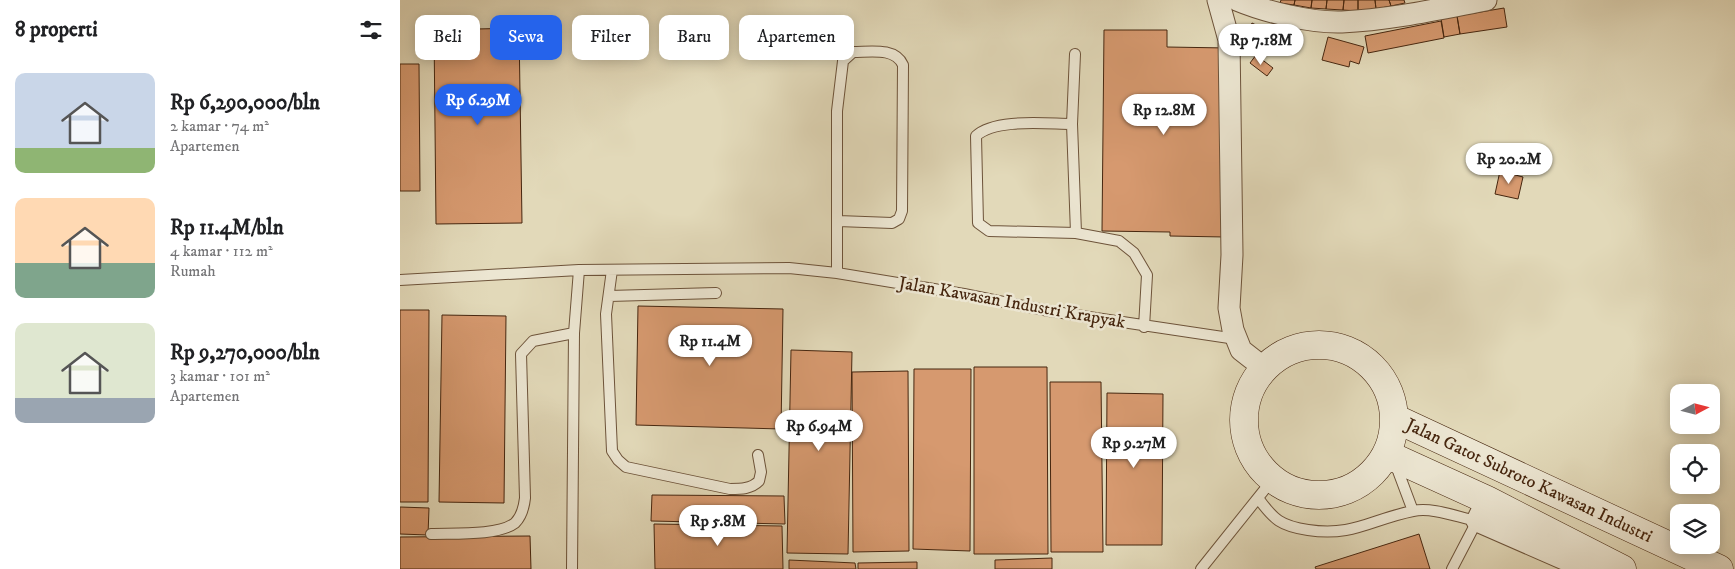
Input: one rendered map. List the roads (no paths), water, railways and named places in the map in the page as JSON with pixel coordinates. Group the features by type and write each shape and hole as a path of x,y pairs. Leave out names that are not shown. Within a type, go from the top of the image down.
{"street":[{"path":"1218,0 1229,40 1232,236 1229,308 1236,339 1241,350 1264,368"},
{"path":"1237,0 1268,10 1341,22 1421,13 1486,0"},
{"path":"1325,345 1347,350 1366,362 1381,378 1391,399 1394,418 1389,456 1356,486 1335,494 1313,495 1291,490 1265,489 1258,464 1248,445 1244,424 1246,403 1253,384 1264,368 1282,354 1303,346 1325,345"},
{"name":"Jalan Gatot Subroto Kawasan Industri","path":"1394,418 1719,569"},
{"name":"Jalan Gatot Subroto Kawasan Industri","path":"1389,456 1482,510 1622,569"},
{"path":"1482,510 1588,569"}],"lane":[{"path":"837,273 837,111 843,61 853,52 893,53 900,58 903,65 902,211 899,218 892,223 838,221"},
{"path":"1075,54 1072,124 1076,233"},
{"path":"1072,124 997,125 983,129 976,136 976,209 978,223 989,231 1076,233 1119,241 1134,253 1147,276 1144,327"},
{"name":"Jalan Kawasan Industri Krapyak","path":"400,280 579,270 789,268 837,273 1144,327 1236,339"},
{"path":"572,569 574,332 579,270"},
{"path":"612,270 606,314 612,451 618,460 626,467 730,489 741,489 749,488 759,481 761,472 758,455"},
{"path":"608,296 716,293"},
{"path":"431,534 492,531 514,523 521,515 525,498 521,354 533,341 574,332"},
{"path":"1389,456 1413,511"},
{"path":"1265,489 1272,516 1282,524 1331,533 1348,531 1413,511 1482,510 1452,569"},
{"path":"1201,569 1265,489"}]}
